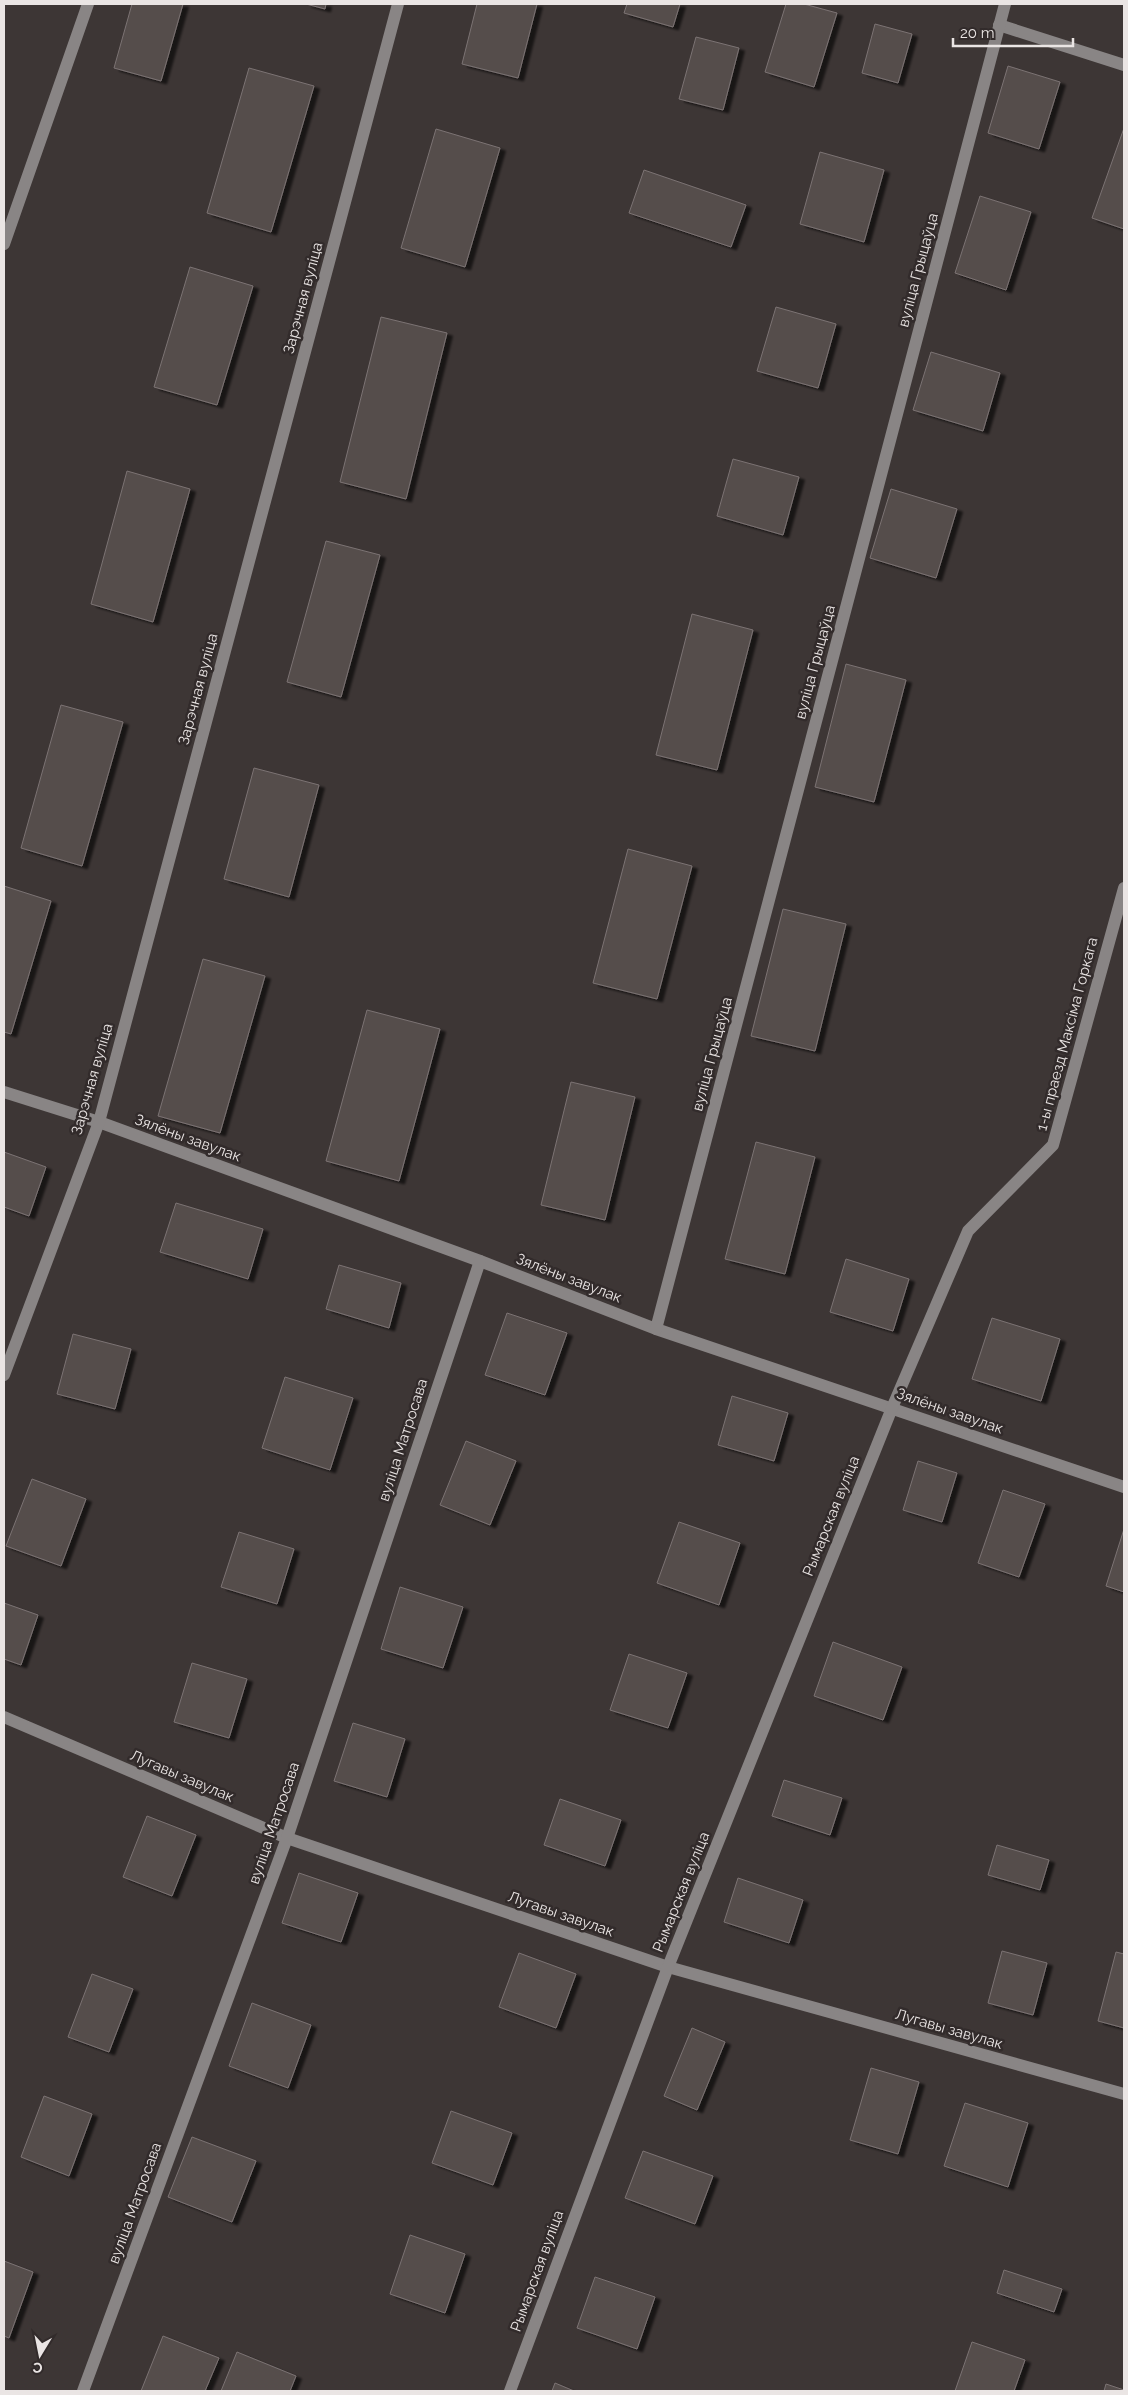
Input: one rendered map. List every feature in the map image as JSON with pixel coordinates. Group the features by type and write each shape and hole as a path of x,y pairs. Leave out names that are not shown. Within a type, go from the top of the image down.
{"street":[{"path":"4,244 88,4"},
{"name":"Зарэчная вуліца","path":"4,1374 98,1122 398,4"},
{"name":"вуліца Грыцаўца","path":"656,1329 1005,4"},
{"path":"999,25 1124,65"},
{"name":"1-ы праезд Максіма Горкага","path":"892,1408 968,1232 1053,1145 1124,888"},
{"name":"Зялёны завулак","path":"4,1092 98,1122 480,1260 656,1329 1124,1487"},
{"name":"вуліца Матросава","path":"83,2391 287,1838 480,1260"},
{"name":"Рымарская вуліца","path":"510,2391 668,1967 892,1408"},
{"name":"Лугавы завулак","path":"4,1717 287,1838 668,1967 1124,2094"}],"building":[{"path":"132,4 183,4 161,81 114,68"},
{"path":"306,4 326,4 325,9"},
{"path":"477,4 537,4 518,78 462,64"},
{"path":"627,4 680,4 673,27 624,13"},
{"path":"786,4 804,4 837,13 814,87 765,72"},
{"path":"875,24 912,34 898,83 862,73"},
{"path":"696,37 739,48 723,110 679,99"},
{"path":"1008,66 1060,82 1039,149 988,133"},
{"path":"249,68 314,86 271,232 207,213"},
{"path":"1124,128 1124,229 1092,218"},
{"path":"436,129 500,148 465,267 401,248"},
{"path":"820,152 884,170 864,242 800,224"},
{"path":"644,170 746,205 731,247 629,213"},
{"path":"980,196 1031,212 1006,290 955,273"},
{"path":"190,267 253,286 217,405 154,387"},
{"path":"776,307 836,324 818,388 757,371"},
{"path":"381,317 447,333 406,499 340,482"},
{"path":"931,352 1000,373 983,431 913,410"},
{"path":"733,459 799,477 783,535 717,516"},
{"path":"127,471 190,489 153,622 91,604"},
{"path":"891,489 957,509 936,578 870,558"},
{"path":"326,541 380,555 341,697 287,682"},
{"path":"692,614 753,630 717,770 656,755"},
{"path":"846,664 906,680 874,802 815,787"},
{"path":"61,705 123,722 82,866 21,848"},
{"path":"254,768 319,785 289,897 224,879"},
{"path":"628,849 692,866 657,999 593,983"},
{"path":"4,886 51,901 11,1034 4,1032"},
{"path":"783,909 846,924 815,1051 751,1036"},
{"path":"203,959 265,976 220,1133 158,1116"},
{"path":"367,1010 440,1029 399,1181 326,1161"},
{"path":"571,1082 635,1097 605,1220 541,1205"},
{"path":"756,1142 815,1157 785,1274 725,1259"},
{"path":"4,1152 46,1167 29,1216 4,1207"},
{"path":"176,1203 263,1229 248,1279 160,1252"},
{"path":"846,1259 909,1279 893,1331 830,1312"},
{"path":"339,1265 401,1283 389,1328 326,1309"},
{"path":"507,1313 567,1333 545,1395 485,1375"},
{"path":"992,1318 1060,1339 1041,1401 972,1379"},
{"path":"73,1334 131,1349 115,1409 57,1394"},
{"path":"285,1377 353,1398 330,1470 262,1448"},
{"path":"732,1396 788,1413 774,1461 718,1445"},
{"path":"466,1441 516,1461 490,1525 440,1505"},
{"path":"918,1461 957,1473 942,1522 903,1510"},
{"path":"32,1479 86,1499 61,1566 6,1546"},
{"path":"1003,1490 1045,1504 1019,1577 978,1563"},
{"path":"679,1522 740,1543 719,1605 657,1583"},
{"path":"1124,1529 1124,1592 1106,1586"},
{"path":"239,1532 294,1549 277,1604 221,1587"},
{"path":"400,1587 463,1607 443,1668 381,1649"},
{"path":"4,1603 38,1615 21,1665 4,1659"},
{"path":"833,1642 902,1667 883,1720 814,1696"},
{"path":"629,1654 687,1673 668,1728 610,1710"},
{"path":"192,1663 247,1679 229,1738 174,1722"},
{"path":"353,1723 405,1739 387,1797 334,1781"},
{"path":"784,1780 842,1798 830,1835 772,1816"},
{"path":"560,1799 621,1820 605,1866 544,1845"},
{"path":"147,1816 196,1835 172,1896 123,1877"},
{"path":"997,1845 1049,1860 1040,1890 988,1875"},
{"path":"299,1873 358,1893 341,1942 282,1923"},
{"path":"738,1878 803,1900 789,1943 724,1922"},
{"path":"1002,1951 1047,1963 1033,2015 988,2003"},
{"path":"1116,1952 1124,1954 1124,2028 1098,2021"},
{"path":"519,1953 576,1974 556,2028 499,2007"},
{"path":"92,1974 133,1989 109,2052 68,2037"},
{"path":"252,2003 311,2025 288,2088 229,2066"},
{"path":"692,2028 725,2042 697,2110 664,2096"},
{"path":"871,2068 919,2082 898,2154 850,2140"},
{"path":"44,2096 92,2114 69,2176 21,2157"},
{"path":"965,2103 1028,2123 1008,2187 944,2166"},
{"path":"451,2111 512,2133 493,2185 432,2163"},
{"path":"192,2137 256,2161 232,2222 168,2197"},
{"path":"643,2151 713,2176 695,2224 625,2198"},
{"path":"410,2235 465,2254 445,2313 390,2294"},
{"path":"4,2261 33,2272 9,2338 4,2336"},
{"path":"1004,2270 1062,2289 1054,2312 997,2293"},
{"path":"595,2277 655,2297 637,2349 577,2328"},
{"path":"163,2336 219,2358 205,2391 141,2391"},
{"path":"972,2342 1025,2360 1014,2391 955,2391"},
{"path":"237,2352 296,2376 290,2391 221,2391"},
{"path":"555,2383 574,2391 552,2391"},
{"path":"1106,2384 1124,2390 1124,2391 1104,2391"}]}
